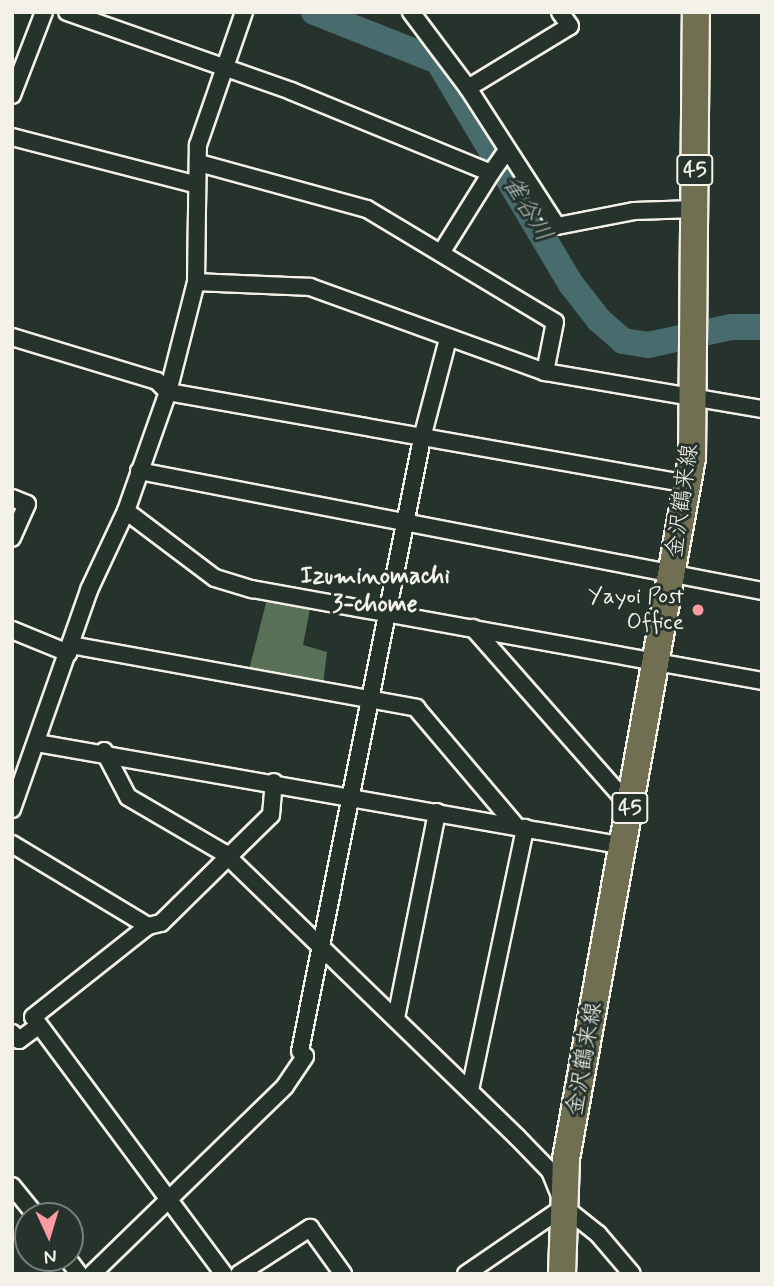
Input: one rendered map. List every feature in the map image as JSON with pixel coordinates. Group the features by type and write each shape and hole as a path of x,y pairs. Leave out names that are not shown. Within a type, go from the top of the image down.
{"main road":[{"name":"金沢鶴来線","path":"562,1274 566,1159 688,484 693,397 696,12"}],"street":[{"path":"12,95 44,12"},
{"path":"67,12 291,91 492,171"},
{"path":"12,809 69,649 111,537 126,511 168,392 196,282 198,145 206,115 244,12"},
{"path":"411,12 468,88 505,152 557,226 634,211 695,209"},
{"path":"468,88 570,26 561,12"},
{"path":"12,137 197,186"},
{"path":"441,253 505,152"},
{"path":"199,163 367,209 441,253 555,322 545,372"},
{"path":"196,282 310,287 369,305 448,339 545,372 762,410"},
{"path":"12,337 157,381 168,392 688,484"},
{"path":"92,1274 285,1086 302,1054 369,697 389,611 422,438 448,339"},
{"path":"139,471 762,591"},
{"path":"12,498 27,505 12,538"},
{"path":"126,511 215,578 252,589 389,611 762,681"},
{"path":"473,628 630,806"},
{"path":"12,630 69,649 369,697 416,708 520,827"},
{"path":"37,743 104,751 624,846"},
{"path":"104,751 128,797 228,857 470,1090 550,1171 564,1207 598,1234 632,1274"},
{"path":"224,1274 172,1199 33,1017 148,926 161,923 271,815 274,782"},
{"path":"396,1018 437,812"},
{"path":"470,1090 520,827"},
{"path":"12,844 148,926"},
{"path":"12,1033 19,1040 38,1026"},
{"path":"12,1186 25,1202"},
{"path":"466,1274 564,1207"},
{"path":"239,1274 310,1228 343,1274"}],"green space":[{"path":"267,599 310,609 303,645 327,652 323,684 249,670"}],"waterway":[{"name":"雀谷川","path":"314,12 438,61 571,284 599,320 623,341 648,345 731,327 762,327"}],"place":[{"name":"Yayoi Post Office","path":"698,610"}],"district":[{"name":"Izuminomachi 3-chome","path":"375,591"}]}
